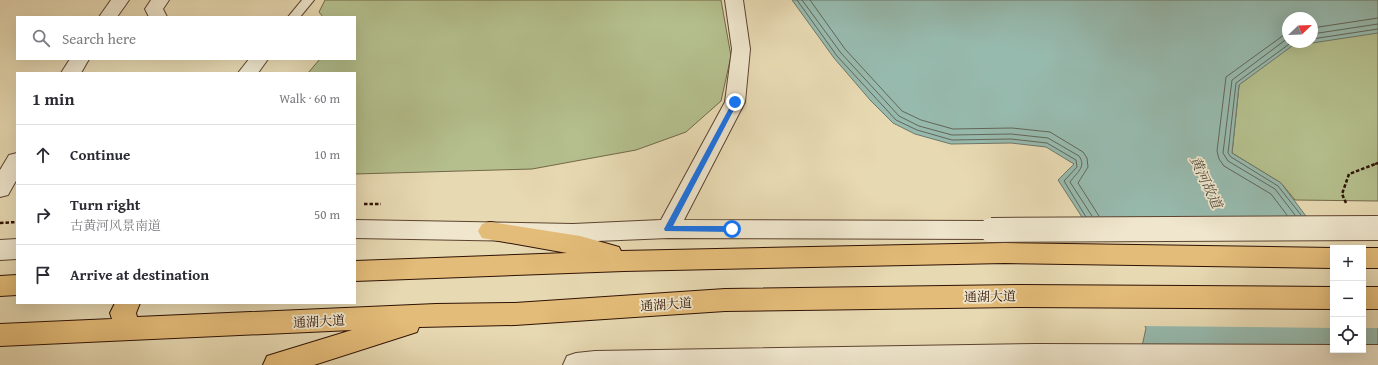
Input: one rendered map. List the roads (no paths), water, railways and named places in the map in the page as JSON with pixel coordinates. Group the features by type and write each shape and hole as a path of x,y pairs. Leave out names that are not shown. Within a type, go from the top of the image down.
{"main road":[{"path":"490,231 580,246 640,261"},
{"path":"356,271 640,261 1005,253 1330,258"},
{"path":"1366,258 1378,258"},
{"path":"0,286 16,285"},
{"name":"通湖大道","path":"0,335 436,316 516,314 725,300 1021,296 1330,298"},
{"path":"1366,298 1378,298"},
{"path":"127,330 123,313 128,304"},
{"path":"276,365 436,316"}],"street":[{"path":"109,16 120,0"},
{"path":"158,16 154,9 160,0"},
{"path":"668,229 735,102 741,50 734,0"},
{"path":"72,72 79,60"},
{"path":"249,72 258,60"},
{"path":"0,189 16,164"},
{"path":"356,229 573,233 668,229 991,230 1378,228"},
{"path":"0,250 16,249"},
{"path":"576,365 595,363 1036,356 1378,357"}],"lane":[{"path":"295,16 308,0"}],"water":[{"name":"黄河故道","path":"792,0 1378,0 1378,33 1318,42 1318,12 1282,12 1282,48 1289,48 1239,85 1232,153 1281,183 1330,248 1330,353 1366,353 1366,296 1378,312 1378,365 1138,365 1146,328 1080,214 1058,180 1074,164 1046,147 1011,143 951,144 915,134 893,123 871,101 834,58"}]}
